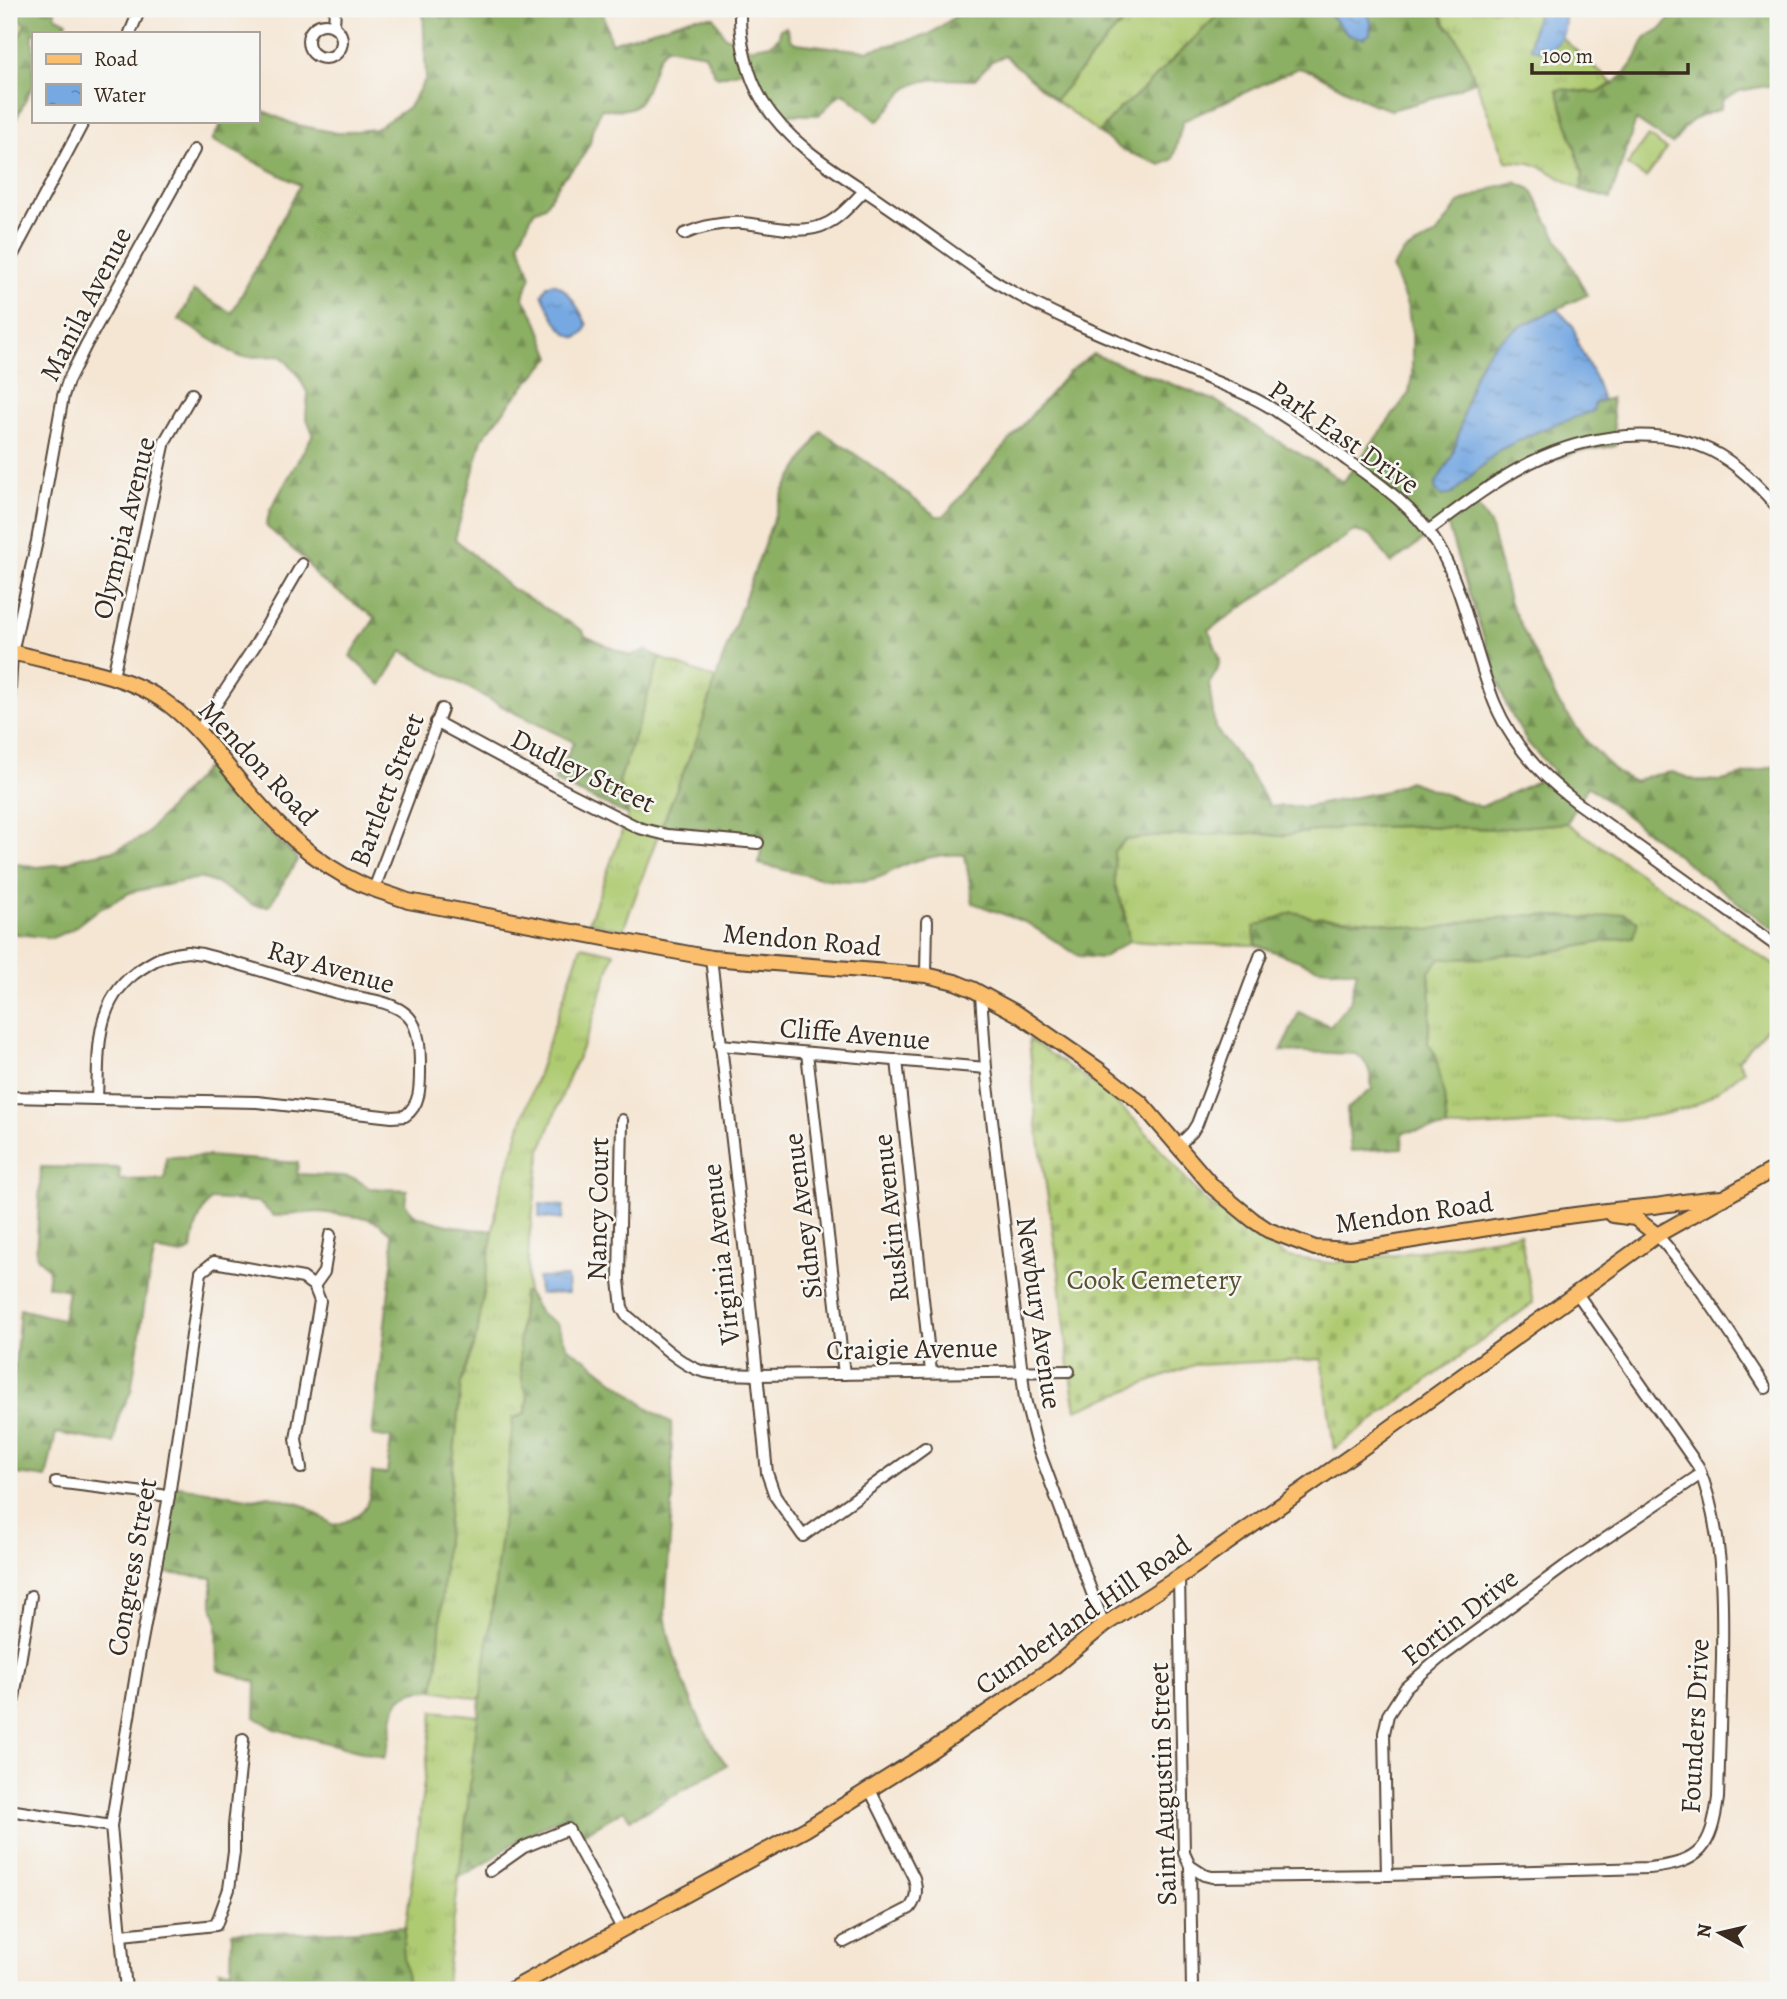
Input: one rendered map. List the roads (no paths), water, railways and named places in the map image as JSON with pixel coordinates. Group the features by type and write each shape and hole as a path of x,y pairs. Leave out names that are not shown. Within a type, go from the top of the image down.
{"main road":[{"name":"Mendon Road","path":"11,652 113,676 159,698 199,730 268,815 297,842 325,864 356,881 408,901 711,958 926,975 955,982 1018,1014 1141,1102 1177,1147 1239,1211 1268,1230 1315,1248 1351,1250 1584,1213 1724,1198"},
{"path":"1637,1207 1647,1213 1660,1233 1778,1167"},
{"name":"Mendon Road","path":"1584,1213 1634,1218 1660,1233"},
{"name":"Cumberland Hill Road","path":"510,1990 806,1829 951,1738 1033,1681 1104,1625 1179,1577 1375,1439 1660,1233"}],"street":[{"path":"130,32 140,9"},
{"path":"334,25 335,9"},
{"name":"Park East Drive","path":"740,9 748,68 764,103 777,120 809,151 834,170 984,275 1028,301 1229,387 1277,411 1406,505 1428,531 1452,574 1494,701 1510,734 1525,755 1569,797 1778,947"},
{"path":"9,262 83,122"},
{"name":"Manila Avenue","path":"9,705 11,652 37,541 59,414 68,381 156,215 194,150"},
{"path":"684,234 707,226 730,223 786,229 816,228 832,222 864,190"},
{"name":"Olympia Avenue","path":"113,676 162,451 191,394"},
{"path":"1428,531 1490,486 1531,462 1573,446 1627,437 1669,438 1710,450 1743,472 1778,508"},
{"path":"199,730 256,645 302,564"},
{"name":"Bartlett Street","path":"374,888 442,709"},
{"name":"Dudley Street","path":"436,722 639,828 667,835 758,843"},
{"path":"926,975 927,921"},
{"name":"Ray Avenue","path":"9,1097 97,1099 257,1102 384,1117 405,1116 417,1103 420,1091 419,1041 408,1015 387,1004 345,995 202,954 177,953 155,959 114,994 107,1007 100,1038 97,1099"},
{"path":"1177,1147 1197,1124 1261,954"},
{"name":"Virginia Avenue","path":"711,958 767,1473 771,1487 782,1508 803,1536 925,1448"},
{"name":"Newbury Avenue","path":"981,994 986,1068 1020,1370 1029,1419 1104,1625"},
{"name":"Cliffe Avenue","path":"720,1045 986,1068"},
{"name":"Sidney Avenue","path":"807,1053 844,1374"},
{"name":"Ruskin Avenue","path":"897,1060 931,1371"},
{"name":"Nancy Court","path":"622,1120 619,1269 622,1308 626,1315 695,1369 724,1374 757,1375"},
{"path":"1660,1233 1766,1388"},
{"path":"301,1468 296,1439 320,1301 314,1286 324,1272 330,1235"},
{"name":"Congress Street","path":"126,1990 111,1826 169,1496 201,1272 214,1262 303,1278 314,1286"},
{"name":"Founders Drive","path":"1191,1866 1212,1877 1662,1867 1687,1859 1705,1845 1714,1825 1718,1798 1723,1599 1716,1528 1701,1474 1680,1439 1576,1292"},
{"name":"Craigie Avenue","path":"757,1375 1069,1371"},
{"name":"Fortin Drive","path":"1387,1875 1384,1732 1388,1715 1406,1687 1440,1658 1565,1566 1701,1474"},
{"path":"56,1482 169,1496"},
{"name":"Saint Augustin Street","path":"1179,1577 1184,1853 1191,1866 1192,1990"},
{"path":"9,1728 32,1596"},
{"path":"122,1935 216,1925 229,1889 243,1739"},
{"path":"844,1942 910,1908 915,1900 915,1878 870,1790"},
{"path":"9,1810 111,1826"},
{"path":"491,1871 524,1847 568,1829 623,1930"}],"water":[{"path":"1327,9 1365,9 1371,21 1370,34 1363,38 1349,35"},
{"path":"1543,9 1565,9 1565,24 1557,43 1550,49 1541,51 1531,48 1531,43 1535,22"},
{"path":"553,283 568,294 587,325 577,338 560,327 542,294 547,286"},
{"path":"1557,309 1574,327 1578,344 1603,400 1595,403 1593,411 1543,429 1499,450 1452,494 1442,496 1435,486 1453,453 1469,391 1485,356 1508,334"},
{"path":"540,1204 564,1206 562,1220 539,1217"},
{"path":"567,1277 568,1293 539,1294 538,1278"}],"park label":[{"name":"Cook Cemetery","path":"1154,1280"}]}
